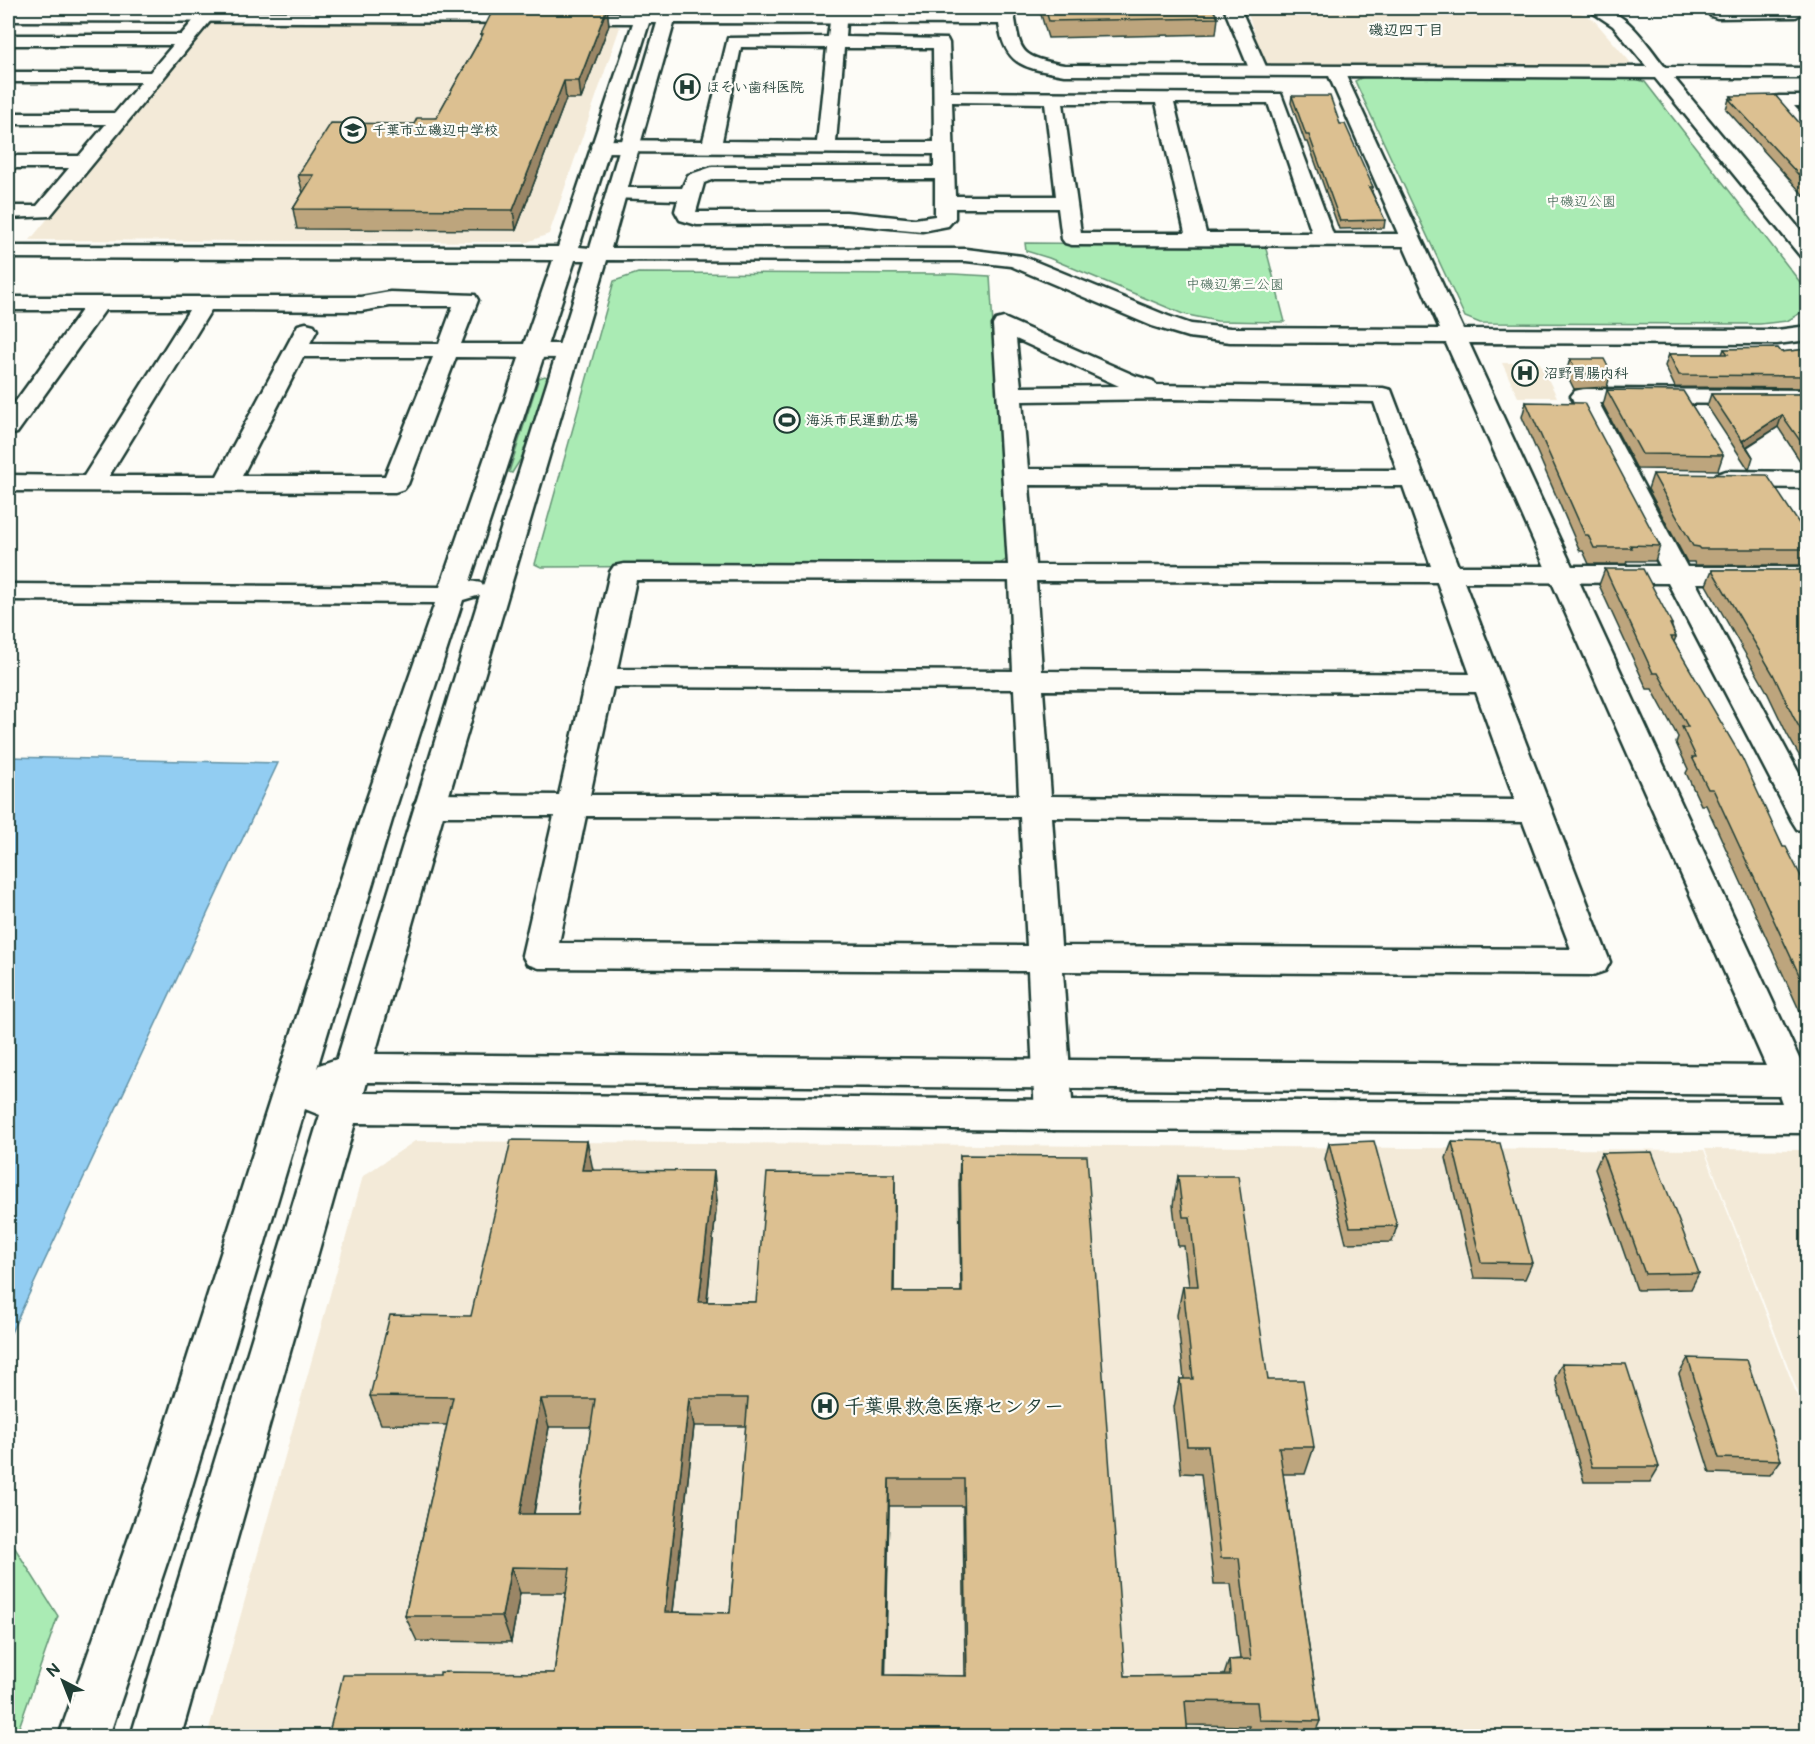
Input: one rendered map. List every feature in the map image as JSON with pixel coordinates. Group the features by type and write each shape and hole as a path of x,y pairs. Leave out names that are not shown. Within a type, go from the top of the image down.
{"street":[{"path":"1232,8 1259,71"},
{"path":"1594,8 1619,22 1808,254"},
{"path":"1712,8 1717,13 1799,13"},
{"path":"8,16 206,16 306,12 657,13 839,18 1006,13 1010,48 1026,61 1042,66 1097,71 1808,73"},
{"path":"156,1737 340,1108 567,351 582,254 657,13"},
{"path":"8,212 43,212 206,16"},
{"path":"826,148 839,18"},
{"path":"8,40 184,40"},
{"path":"711,147 734,42 941,43 945,202 945,218 941,222 900,224 866,218 706,219 687,216 685,212 694,179 712,173 944,173"},
{"path":"293,1088 340,1108 1054,1115 1807,1118 1799,1081 1560,574 1456,336 1410,240 1335,71"},
{"path":"8,77 156,77"},
{"path":"943,97 1275,98 1325,240"},
{"path":"1053,98 1072,239 1410,240"},
{"path":"1164,98 1197,240"},
{"path":"1808,101 1779,101 1808,132"},
{"path":"8,118 122,119"},
{"path":"615,146 944,148"},
{"path":"84,1737 162,1509 380,807 532,351 616,194 615,146"},
{"path":"8,162 85,162"},
{"path":"616,194 690,194"},
{"path":"945,202 1066,202"},
{"path":"8,252 966,255 996,257 1029,265 1160,321 1188,330 1230,335 1777,338 1808,333"},
{"path":"8,303 361,304 390,299 467,300 395,484 8,483"},
{"path":"8,428 98,304"},
{"path":"93,483 204,304"},
{"path":"225,484 320,304"},
{"path":"1054,1115 1016,477 1004,326 1128,381 1170,392"},
{"path":"296,350 567,351"},
{"path":"1010,394 1170,392 1383,395 1447,573 1534,811 1593,962 539,955 624,572 1447,573 1808,575"},
{"path":"1808,397 1583,396 1637,479 1677,575 1808,821"},
{"path":"1686,396 1704,424"},
{"path":"1721,452 1739,479"},
{"path":"1016,477 1413,478"},
{"path":"1705,479 1808,480"},
{"path":"8,571 456,584"},
{"path":"8,592 496,583"},
{"path":"602,678 1488,683"},
{"path":"430,805 1036,806 1534,811"},
{"path":"293,1088 352,1068 1799,1081"}],"shaded area":[{"path":"1246,8 1570,8 1593,19 1631,63 1624,67 1265,65"},
{"name":"千葉市立磯辺中学校","path":"210,23 611,23 620,27 549,234 527,242 30,240"},
{"path":"1502,363 1540,363 1557,397 1518,397"},
{"path":"415,1141 1704,1150 1807,1422 1807,1736 207,1736 363,1176"},
{"path":"1705,1149 1807,1150 1807,1416"}],"green space":[{"name":"中磯辺公園","path":"1363,77 1633,78 1645,82 1800,282 1807,293 1807,309 1787,321 1760,324 1480,323 1465,317 1355,81"},
{"name":"中磯辺第三公園","path":"1025,243 1265,245 1285,322 1217,321 1183,314 1049,258 1026,251"},
{"name":"海浜市民運動広場","path":"638,273 990,276 1007,559 998,565 541,567 535,564 614,281"},
{"path":"545,376 548,378 522,457 512,473 509,472 539,378"},
{"path":"13,1545 58,1616 16,1736 8,1736 8,1550"}],"water":[{"path":"8,757 278,763 8,1339"}],"building":[{"path":"494,8 607,8 579,81 564,81 513,210 293,209 314,175 298,175 331,123 414,124 417,118 436,118 483,34 481,34"},
{"path":"1045,8 1212,8 1218,18 1049,21"},
{"path":"1775,95 1803,127 1808,128 1808,185 1729,99 1734,99 1731,96"},
{"path":"1292,96 1330,96 1340,124 1345,124 1373,187 1369,187 1385,220 1340,221 1309,135 1306,135"},
{"path":"1778,348 1781,352 1808,349 1808,376 1679,375 1669,354 1728,354 1724,349"},
{"path":"1570,359 1604,359 1611,372 1578,374"},
{"path":"1607,390 1683,391 1723,455 1642,454"},
{"path":"1711,394 1808,394 1808,452 1782,415 1742,441"},
{"path":"1526,402 1584,403 1660,546 1630,545 1632,548 1594,548 1588,535 1585,535"},
{"path":"1653,474 1767,475 1808,537 1808,549 1701,549 1693,546"},
{"path":"1605,569 1643,569 1672,624 1670,624 1676,637 1671,637 1742,758 1783,847 1786,847 1808,890 1808,994 1713,789 1708,789 1692,757 1696,757 1682,727 1688,727 1658,673 1653,673"},
{"path":"1712,570 1808,570 1808,742 1773,674"},
{"path":"511,1140 587,1141 582,1170 714,1171 699,1302 756,1302 767,1173 895,1174 893,1292 962,1292 960,1155 1087,1156 1125,1676 1230,1675 1229,1660 1251,1659 1239,1558 1221,1558 1208,1446 1187,1446 1180,1379 1193,1379 1183,1286 1198,1286 1190,1217 1183,1217 1178,1176 1238,1176 1268,1380 1303,1380 1314,1447 1279,1447 1320,1721 1259,1720 1257,1702 1185,1701 1188,1737 328,1737 343,1675 440,1675 440,1672 554,1673 570,1568 511,1567 502,1616 405,1616 453,1397 370,1396 390,1315 471,1316","holes":["689,1398 748,1398 730,1613 665,1612","541,1399 595,1399 578,1514 520,1514","889,1479 964,1479 967,1676 884,1675"]},
{"path":"1374,1141 1397,1226 1350,1227 1329,1143"},
{"path":"1452,1142 1500,1143 1532,1263 1481,1262"},
{"path":"1652,1152 1699,1273 1645,1274 1602,1153"},
{"path":"1688,1358 1747,1360 1781,1460 1719,1458"},
{"path":"1562,1363 1626,1364 1659,1467 1592,1467"}],"place":[{"name":"ほそい歯科医院","path":"687,87"},
{"name":"千葉市立磯辺中学校","path":"353,130"},
{"name":"沼野胃腸内科","path":"1525,373"},
{"name":"海浜市民運動広場","path":"787,420"},
{"name":"千葉県救急医療センター","path":"825,1406"}],"district":[{"name":"磯辺四丁目","path":"1406,30"}]}
